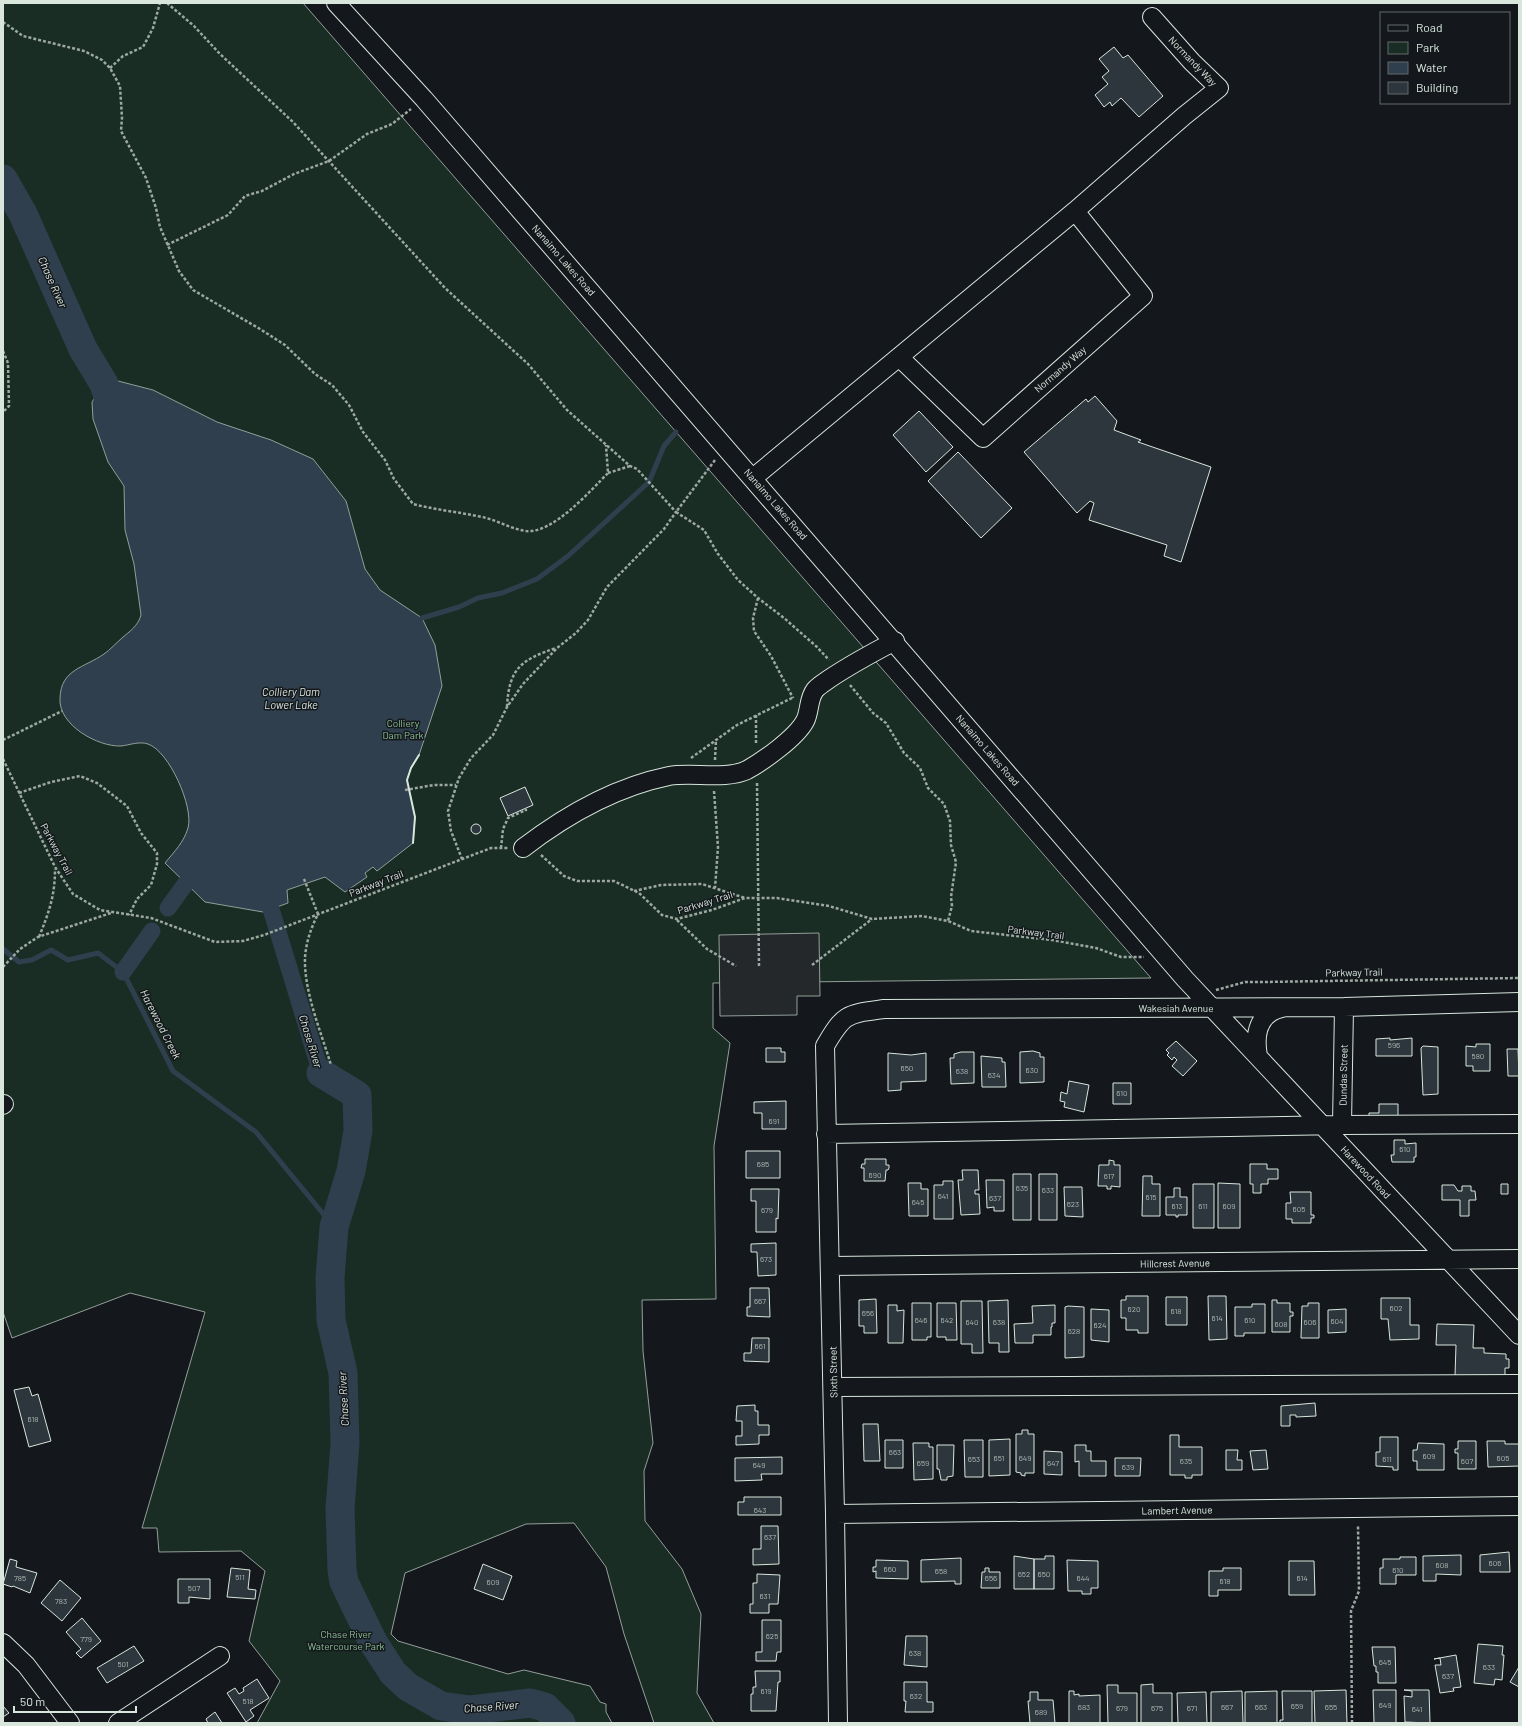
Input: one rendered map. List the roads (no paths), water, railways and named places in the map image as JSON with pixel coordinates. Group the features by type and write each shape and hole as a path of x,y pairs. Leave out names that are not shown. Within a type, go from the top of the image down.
{"street":[{"name":"Nanaimo Lakes Road","path":"336,3 424,99 895,641 1196,991 1213,1008"},
{"name":"Normandy Way","path":"753,478 1075,211 1132,159 1219,88 1192,62 1152,17"},
{"name":"Normandy Way","path":"899,357 983,438 1143,296 1075,211"},
{"path":"523,848 554,824 620,790 675,776 729,774 746,770 792,736 805,721 809,702 815,689 856,662 895,641"},
{"name":"Wakesiah Avenue","path":"838,1025 852,1013 884,1009 1344,1007 1519,1002"},
{"path":"1258,1056 1256,1036 1260,1024 1270,1012 1286,1007"},
{"name":"Dundas Street","path":"1342,1125 1344,1007"},
{"name":"Harewood Road","path":"1213,1008 1519,1335"},
{"name":"Sixth Street","path":"838,1025 825,1046 826,1134 831,1266 838,1723"},
{"path":"826,1134 1324,1127 1342,1125 1519,1124"},
{"name":"Hillcrest Avenue","path":"831,1266 1519,1259"},
{"path":"833,1387 1519,1384"},
{"name":"Lambert Avenue","path":"835,1514 1519,1506"},
{"path":"3,1642 26,1665 70,1723"},
{"path":"118,1723 220,1656"}],"water":[{"name":"Colliery Dam Lower Lake","path":"118,381 153,390 217,422 271,440 313,459 346,501 365,569 380,590 422,618 435,645 442,686 419,755 411,768 407,780 415,817 413,843 377,871 373,867 365,873 367,877 345,892 325,877 287,890 288,903 263,912 205,902 165,863 184,838 188,828 189,819 184,794 164,757 148,744 141,743 121,746 101,743 81,732 72,725 65,717 61,708 61,688 69,675 108,651 133,628 141,615 134,564 125,530 124,486 108,462 93,419 92,402 104,384"}],"waterway":[{"name":"Chase River","path":"3,179 23,214 83,349 104,384 116,422"},
{"path":"422,618 459,607 478,598 502,593 537,579 568,556 649,482 664,446 676,432"},
{"path":"168,908 186,883"},
{"name":"Chase River","path":"271,909 321,1073"},
{"path":"123,972 152,931"},
{"name":"Harewood Creek","path":"3,949 19,962 32,960 51,950 68,960 98,953 123,972 173,1071 256,1132 334,1227"},
{"name":"Chase River","path":"321,1073 357,1095 358,1131 351,1171 334,1227 330,1278 331,1320 343,1373 345,1443 340,1509 342,1570 344,1582 373,1642 393,1673 408,1687 441,1706 470,1710 530,1703 545,1707 561,1723"}],"park label":[{"name":"Colliery Dam Park","path":"403,728"},
{"name":"Chase River Watercourse Park","path":"346,1640"}]}
